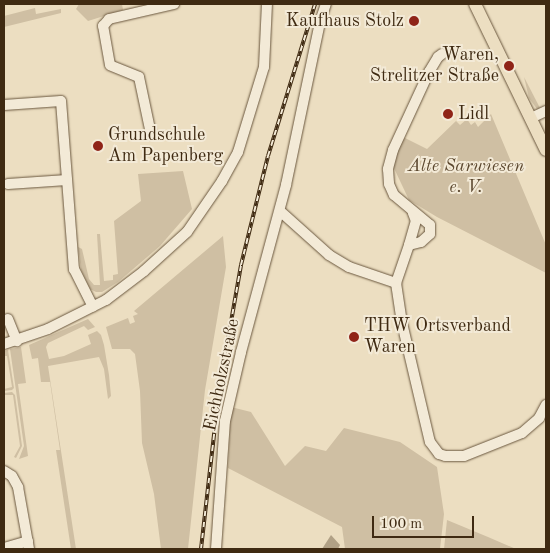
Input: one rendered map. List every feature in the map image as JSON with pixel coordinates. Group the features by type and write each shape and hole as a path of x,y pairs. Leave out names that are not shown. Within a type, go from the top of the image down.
{"main road":[{"path":"475,4 546,150"}],"street":[{"path":"151,134 139,77 110,65 103,26 110,19 174,4"},
{"path":"4,344 48,329 93,307 123,288 187,232 222,181 238,152 264,67 267,4"},
{"name":"Eichholzstraße","path":"216,549 225,421 241,352 280,211 320,22 326,4"},
{"path":"409,245 421,242 430,234 430,225 394,195 389,184 388,169 393,150 429,72 442,54"},
{"path":"4,105 60,101 74,269 93,307"},
{"path":"531,118 546,111"},
{"path":"8,184 67,180"},
{"path":"280,211 329,255 350,266 396,282"},
{"path":"414,213 416,221 396,282 402,323 430,442 439,454 451,458 464,456 522,433 539,418 546,405"},
{"path":"8,318 17,340"},
{"path":"4,471 12,476 18,487 28,545 4,548"}],"green space":[{"path":"79,4 122,4 123,10 88,21 76,9"},
{"path":"35,8 36,14 61,9 61,13 4,27 4,16"},
{"path":"524,77 540,108 537,109 529,98"},
{"name":"Alte Sarwiesen e. V.","path":"491,114 546,245 546,273 437,217 409,200 393,166 403,137 427,149 456,121 460,125 467,119 471,125 475,122 478,127"},
{"path":"183,171 192,209 160,246 118,282 102,292 90,289 81,270 78,247 82,249 89,279 94,285 100,285 97,234 100,234 104,281 113,280 113,275 118,274 114,221 141,201 138,174"},
{"path":"223,236 226,267 205,390 188,549 161,549 154,494 142,443 140,391 135,354 130,349 112,349 106,327 128,318 130,324 135,322 133,316 138,314 134,311"},
{"path":"88,319 95,327 88,330 84,326 48,343 46,347 49,359 64,356 91,344 88,335 97,331 101,335 104,345 109,375 111,396 108,399 104,369 99,357 48,366 76,549 71,549 56,450 60,450 50,382 41,382 38,358 32,359 29,345"},
{"path":"21,347 26,383 18,384 28,456 19,459 24,446 10,349"},
{"path":"8,350 14,388 4,391 4,389 12,387 7,356 4,356 4,351"},
{"path":"12,392 15,395 22,446 16,458 14,457 20,446 13,395 4,395 4,393"},
{"path":"231,407 251,412 285,466 305,446 326,451 344,428 400,442 437,467 444,514 440,549 345,549 342,527 228,468"},
{"path":"447,520 488,537 516,549 444,549"}],"shaded area":[{"path":"331,535 340,545 338,549 322,549"}],"railway":[{"path":"201,549 219,390 241,265 268,156 315,4"}],"place":[{"name":"Kaufhaus Stolz","path":"414,21"},
{"name":"Waren, Strelitzer Straße","path":"509,66"},
{"name":"Lidl","path":"448,114"},
{"name":"Grundschule Am Papenberg","path":"98,146"},
{"name":"THW Ortsverband Waren","path":"354,337"}]}
